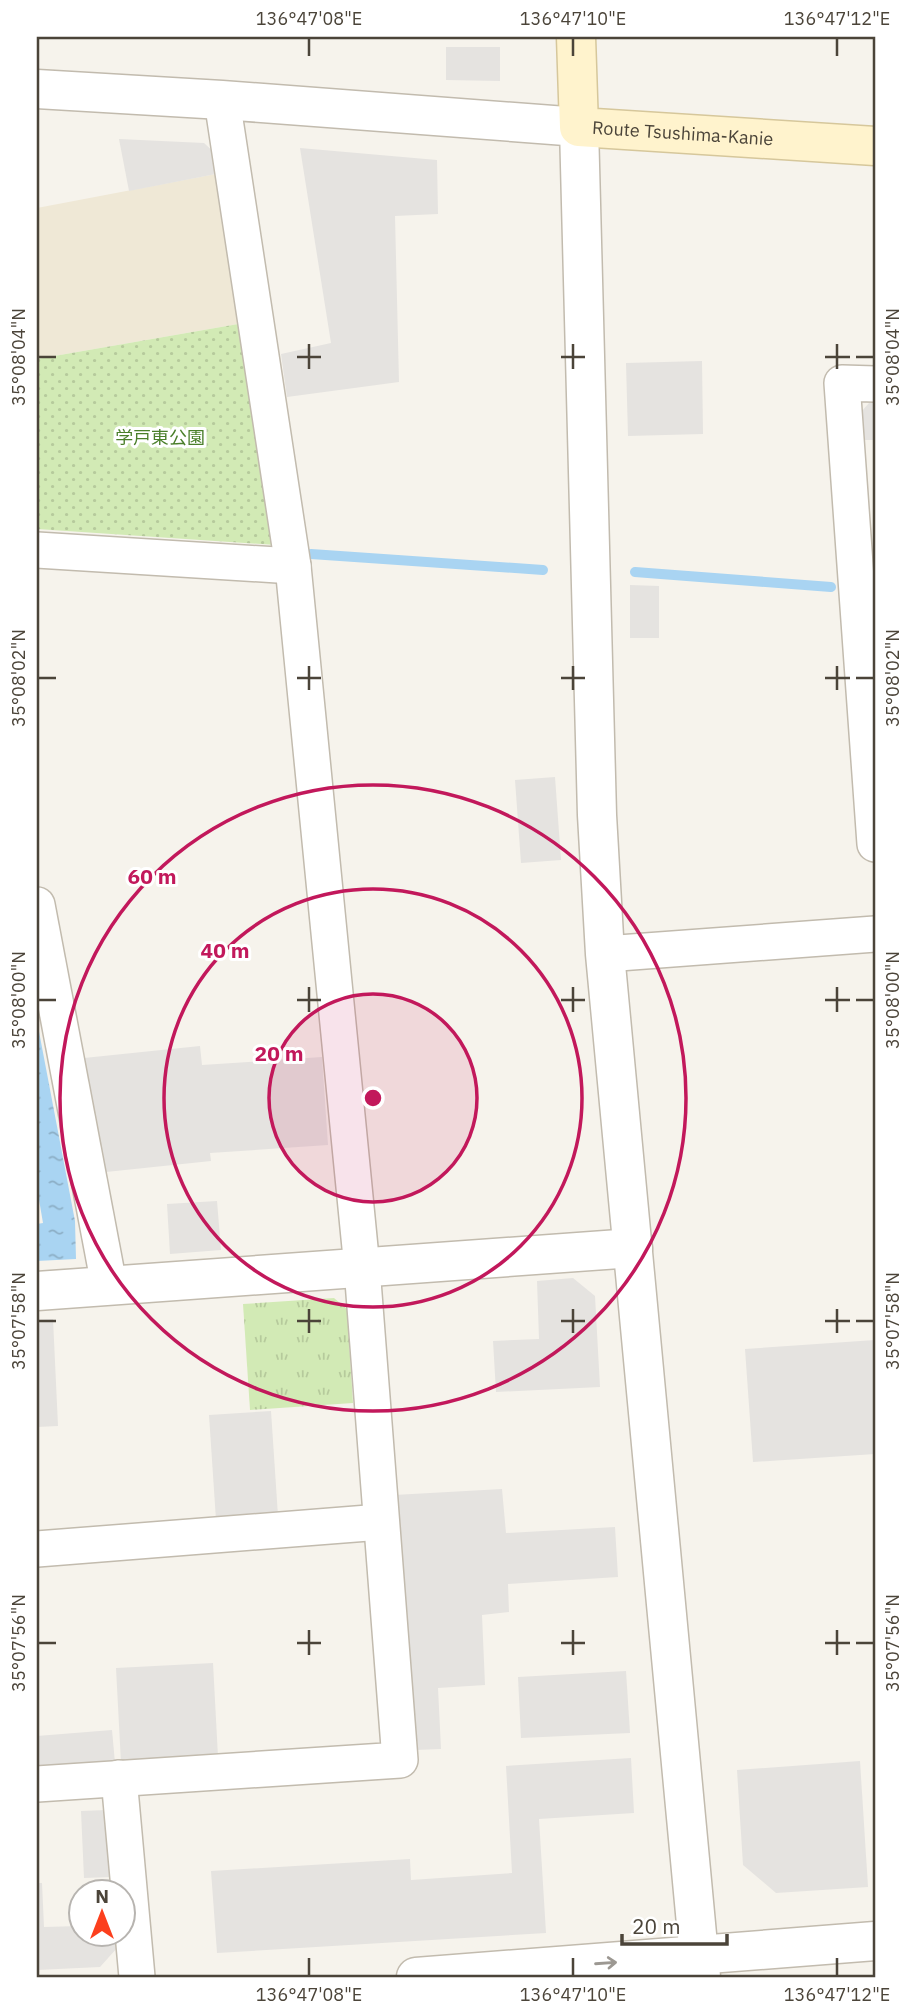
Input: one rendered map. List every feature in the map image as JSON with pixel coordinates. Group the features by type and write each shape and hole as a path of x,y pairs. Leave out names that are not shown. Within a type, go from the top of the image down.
{"main road":[{"name":"Route Tsushima-Kanie","path":"576,37 579,127 875,146"}],"street":[{"path":"37,89 579,127 597,801 606,954 700,1966"},
{"path":"37,1784 400,1760 362,1268 293,566 222,100"},
{"path":"875,384 842,383 870,705 875,844"},
{"path":"37,550 293,566"},
{"path":"37,905 109,1285"},
{"path":"606,954 875,934"},
{"path":"37,1291 633,1248"},
{"path":"37,1549 381,1522"},
{"path":"119,1778 137,1977"},
{"path":"416,1977 700,1966 875,1941"}],"shaded area":[{"path":"446,47 500,47 500,81 446,80"},
{"path":"119,139 204,143 218,156 221,173 129,191"},
{"path":"300,148 437,160 438,214 395,216 399,382 287,397 281,354 331,343"},
{"path":"221,173 244,323 37,359 37,208"},
{"path":"702,361 703,434 628,436 626,363"},
{"path":"869,403 875,403 875,440 865,440 861,412"},
{"path":"630,585 659,586 659,638 630,638"},
{"path":"555,777 561,860 521,863 515,780"},
{"path":"200,1046 202,1065 322,1057 328,1145 210,1153 211,1161 106,1172 84,1058"},
{"path":"217,1201 221,1250 170,1254 167,1204"},
{"path":"573,1278 595,1296 600,1387 496,1392 493,1341 539,1339 537,1281"},
{"path":"53,1319 58,1426 37,1427 37,1320"},
{"path":"875,1340 875,1454 753,1462 745,1349"},
{"path":"271,1411 278,1516 216,1520 209,1415"},
{"path":"502,1489 506,1533 615,1527 618,1577 508,1584 509,1612 482,1615 485,1685 438,1688 441,1749 415,1750 394,1495"},
{"path":"213,1663 218,1757 121,1763 116,1668"},
{"path":"626,1671 630,1733 521,1738 518,1677"},
{"path":"112,1730 115,1763 37,1770 37,1736"},
{"path":"631,1758 634,1813 539,1819 546,1933 217,1953 211,1871 410,1859 411,1880 512,1873 506,1766"},
{"path":"860,1761 868,1887 776,1893 743,1865 737,1770"},
{"path":"107,1810 111,1877 84,1878 81,1811"},
{"path":"37,1883 42,1883 44,1927 66,1926 66,1948 117,1948 100,1967 37,1970"}],"green space":[{"name":"学戸東公園","path":"244,323 276,545 37,529 37,359"},
{"path":"334,1298 347,1309 353,1403 250,1410 243,1304"}],"water":[{"path":"37,1021 75,1221 76,1259 37,1261 37,1224 43,1223 37,1188"}],"waterway":[{"path":"311,554 543,570"},
{"path":"635,572 831,587"}]}
